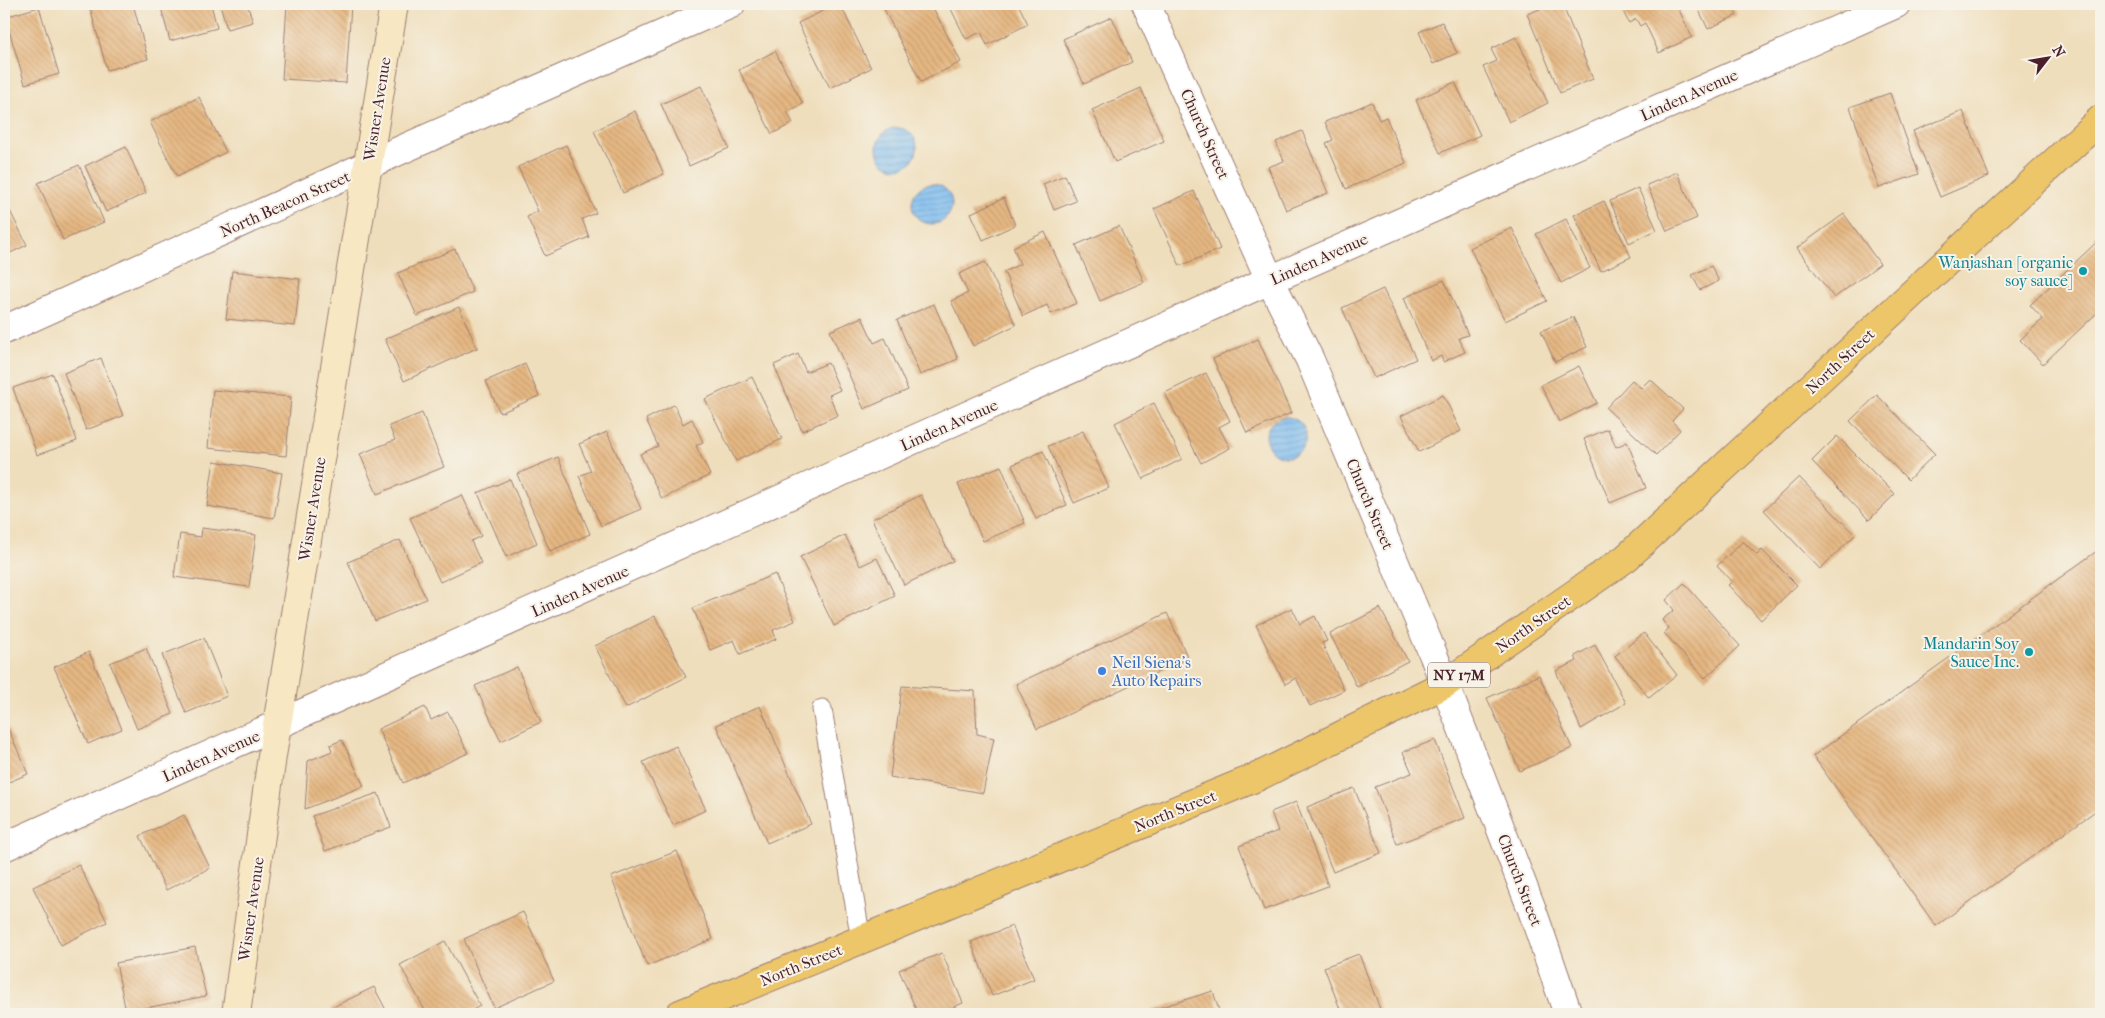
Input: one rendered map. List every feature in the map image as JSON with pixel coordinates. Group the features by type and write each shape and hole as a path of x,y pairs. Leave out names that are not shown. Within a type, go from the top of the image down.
{"main road":[{"name":"North Street","path":"680,1014 1257,777 1445,684 1472,667 1626,558 2101,119"}],"street":[{"name":"Wisner Avenue","path":"236,1014 277,727 394,4"},
{"name":"North Beacon Street","path":"4,330 403,149 731,4"},
{"name":"Church Street","path":"1146,4 1270,280 1310,360 1445,684 1531,906 1568,1014"},
{"name":"Linden Avenue","path":"4,848 1270,280 1896,4"}],"lane":[{"path":"822,708 860,940"}],"water":[{"path":"901,128 908,131 914,137 917,148 916,156 908,165 901,168 893,168 886,165 878,156 877,144 880,137 889,129"},
{"path":"936,184 943,187 949,193 952,204 951,212 943,221 936,224 928,224 921,221 913,212 912,200 915,193 924,185"},
{"path":"1290,417 1297,420 1303,426 1306,437 1305,445 1297,454 1290,457 1282,457 1275,454 1267,445 1266,433 1269,426 1278,418"}],"building":[{"path":"89,4 133,4 148,59 107,70"},
{"path":"160,4 211,4 217,28 170,41"},
{"path":"220,4 257,4 248,7 253,22 227,29"},
{"path":"287,4 351,4 346,83 282,79"},
{"path":"840,4 871,68 830,88 798,23"},
{"path":"931,4 961,62 921,82 882,5"},
{"path":"962,4 1018,4 1028,24 987,45 981,32 966,39 951,9"},
{"path":"1553,4 1562,4 1593,79 1560,93 1527,14"},
{"path":"1619,4 1676,4 1692,37 1659,53 1645,23 1640,26 1636,19 1629,23"},
{"path":"1696,4 1732,4 1737,15 1708,29"},
{"path":"39,7 59,74 25,84 5,17"},
{"path":"1112,17 1132,62 1084,84 1063,39"},
{"path":"1442,22 1457,53 1433,64 1419,32"},
{"path":"1516,37 1548,103 1509,122 1483,67 1497,61 1491,49"},
{"path":"775,51 803,104 787,112 793,123 772,134 739,70"},
{"path":"4,66 9,85 4,87"},
{"path":"1455,82 1480,135 1440,153 1416,100"},
{"path":"701,86 729,148 689,166 661,104"},
{"path":"1141,88 1164,141 1115,162 1092,110"},
{"path":"1890,93 1919,174 1879,188 1850,107"},
{"path":"199,97 226,152 177,177 150,122"},
{"path":"1372,102 1379,120 1386,117 1406,163 1346,189 1326,143 1333,140 1325,122"},
{"path":"635,111 664,174 623,193 594,131"},
{"path":"1963,111 1989,176 1940,197 1913,131"},
{"path":"1302,131 1328,193 1286,210 1268,167 1284,161 1276,142"},
{"path":"566,145 596,213 582,219 589,237 545,256 527,217 538,211 518,167"},
{"path":"126,147 146,193 106,212 85,166"},
{"path":"79,165 104,222 63,240 38,183"},
{"path":"1677,172 1697,218 1667,231 1647,185"},
{"path":"1065,175 1076,201 1054,210 1043,184"},
{"path":"1638,188 1657,230 1629,243 1610,201"},
{"path":"1194,191 1220,249 1180,266 1154,209"},
{"path":"1004,198 1015,225 983,240 971,213"},
{"path":"4,199 27,245 4,256"},
{"path":"1604,201 1631,257 1601,271 1574,215"},
{"path":"1844,214 1880,264 1834,298 1797,248"},
{"path":"1566,219 1590,268 1561,283 1536,234"},
{"path":"1119,226 1144,282 1100,301 1076,245"},
{"path":"1512,228 1547,301 1505,321 1470,248"},
{"path":"1045,232 1077,303 1051,314 1047,305 1023,316 1004,272 1020,264 1013,247"},
{"name":"Wanjashan [organic soy sauce]","path":"2101,238 2101,317 2097,313 2043,364 2020,340 2043,319 2030,305"},
{"path":"455,249 473,292 417,316 398,273"},
{"path":"985,262 1016,325 973,346 951,301 968,293 959,274"},
{"path":"1711,266 1719,281 1700,290 1692,275"},
{"path":"232,271 300,279 295,326 226,319"},
{"path":"1444,280 1468,335 1459,338 1465,352 1443,362 1441,356 1431,361 1404,298"},
{"path":"1383,289 1416,359 1374,378 1342,308"},
{"path":"934,304 958,359 920,375 897,320"},
{"path":"459,307 477,348 404,381 385,339"},
{"path":"862,317 874,343 885,338 908,390 864,409 830,331"},
{"path":"1573,317 1587,347 1555,362 1541,331"},
{"path":"1258,339 1291,413 1247,433 1213,359"},
{"path":"798,354 806,372 828,363 840,390 829,395 838,415 802,431 774,365"},
{"path":"101,358 123,416 86,430 64,373"},
{"path":"525,364 539,396 500,413 486,381"},
{"path":"1579,366 1597,403 1559,422 1541,385"},
{"path":"1206,373 1230,421 1219,427 1230,448 1201,463 1165,393"},
{"path":"53,374 77,441 37,455 13,388"},
{"path":"752,377 782,439 736,461 705,399"},
{"path":"1650,379 1683,409 1672,421 1680,430 1656,455 1606,408 1632,380 1641,388"},
{"path":"213,390 291,397 286,456 208,448"},
{"path":"1443,395 1461,431 1419,452 1401,416"},
{"path":"1877,395 1935,454 1908,480 1850,421"},
{"path":"1154,403 1182,459 1143,479 1115,423"},
{"path":"674,405 683,424 692,419 703,442 696,446 710,475 662,499 640,454 658,446 646,419"},
{"path":"422,413 444,467 377,494 360,454 395,440 389,426"},
{"path":"1608,429 1616,447 1627,442 1646,488 1610,503 1584,439"},
{"path":"1083,431 1109,488 1074,503 1048,446"},
{"path":"607,432 641,509 601,526 579,476 591,471 579,444"},
{"path":"1837,436 1895,494 1869,520 1812,461"},
{"path":"1043,451 1067,505 1036,519 1012,465"},
{"path":"558,457 590,534 550,551 517,474"},
{"path":"214,461 282,473 274,518 207,506"},
{"path":"1001,466 1025,523 983,541 958,484"},
{"path":"1799,477 1855,535 1820,569 1764,510"},
{"path":"510,479 537,543 506,557 478,493"},
{"path":"462,495 481,536 471,541 481,563 440,582 410,518"},
{"path":"921,495 953,561 904,585 872,519"},
{"path":"202,528 256,535 249,587 174,577 180,534 201,537"},
{"path":"845,535 860,566 877,558 895,596 834,626 800,557"},
{"path":"400,540 426,599 375,621 348,562"},
{"path":"1743,541 1757,555 1762,550 1797,585 1761,620 1728,585 1732,582 1717,566"},
{"name":"Mandarin Soy Sauce Inc.","path":"2101,548 2101,807 1936,926 1813,756"},
{"path":"775,574 795,621 773,630 776,639 740,654 734,640 710,650 693,608"},
{"path":"1684,583 1740,646 1705,678 1664,633 1669,629 1662,620 1674,610 1666,600"},
{"path":"1292,608 1300,624 1315,616 1327,641 1322,643 1344,690 1310,706 1296,678 1285,684 1256,625"},
{"path":"1380,608 1408,661 1357,687 1330,634"},
{"name":"Neil Siena's Auto Repairs","path":"1167,613 1188,658 1037,729 1016,684"},
{"path":"655,616 686,677 626,708 595,646"},
{"path":"1644,633 1677,675 1649,698 1615,656"},
{"path":"204,638 227,696 186,713 162,655"},
{"path":"1595,645 1626,703 1581,729 1556,671 1577,661 1575,656"},
{"path":"146,648 173,714 137,729 110,663"},
{"path":"89,652 122,729 88,744 54,667"},
{"path":"517,667 541,722 501,741 475,686"},
{"path":"1539,675 1572,748 1520,771 1487,698"},
{"path":"902,686 975,691 977,734 994,738 983,793 890,777"},
{"path":"760,706 811,824 767,843 716,725"},
{"path":"425,707 431,720 448,712 468,753 403,783 378,729"},
{"path":"4,719 28,774 4,784"},
{"path":"342,740 364,786 305,809 308,761 332,751 330,745"},
{"path":"1435,740 1465,818 1397,844 1375,787 1412,773 1403,752"},
{"path":"676,746 706,810 673,825 643,762"},
{"path":"1354,788 1381,853 1333,872 1307,807"},
{"path":"378,793 391,827 325,851 312,816"},
{"path":"1296,802 1328,886 1264,910 1239,846 1278,831 1271,812"},
{"path":"184,815 210,868 166,890 140,836"},
{"path":"677,851 713,939 647,966 611,877"},
{"path":"79,865 107,922 61,945 33,887"},
{"path":"523,912 554,981 494,1008 464,939"},
{"path":"1012,926 1034,979 992,996 971,942"},
{"path":"445,941 480,1006 465,1014 427,1014 400,965"},
{"path":"195,947 206,996 126,1012 116,963"},
{"path":"942,953 963,1003 936,1014 918,1014 899,970"},
{"path":"1359,954 1382,1014 1342,1014 1324,967"},
{"path":"374,987 388,1014 334,1014 331,1008"},
{"path":"1213,991 1220,1014 1139,1014"}],"place":[{"name":"Wanjashan [organic soy sauce]","path":"2083,271"},
{"name":"Mandarin Soy Sauce Inc.","path":"2029,652"},
{"name":"Neil Siena's Auto Repairs","path":"1102,671"}]}
